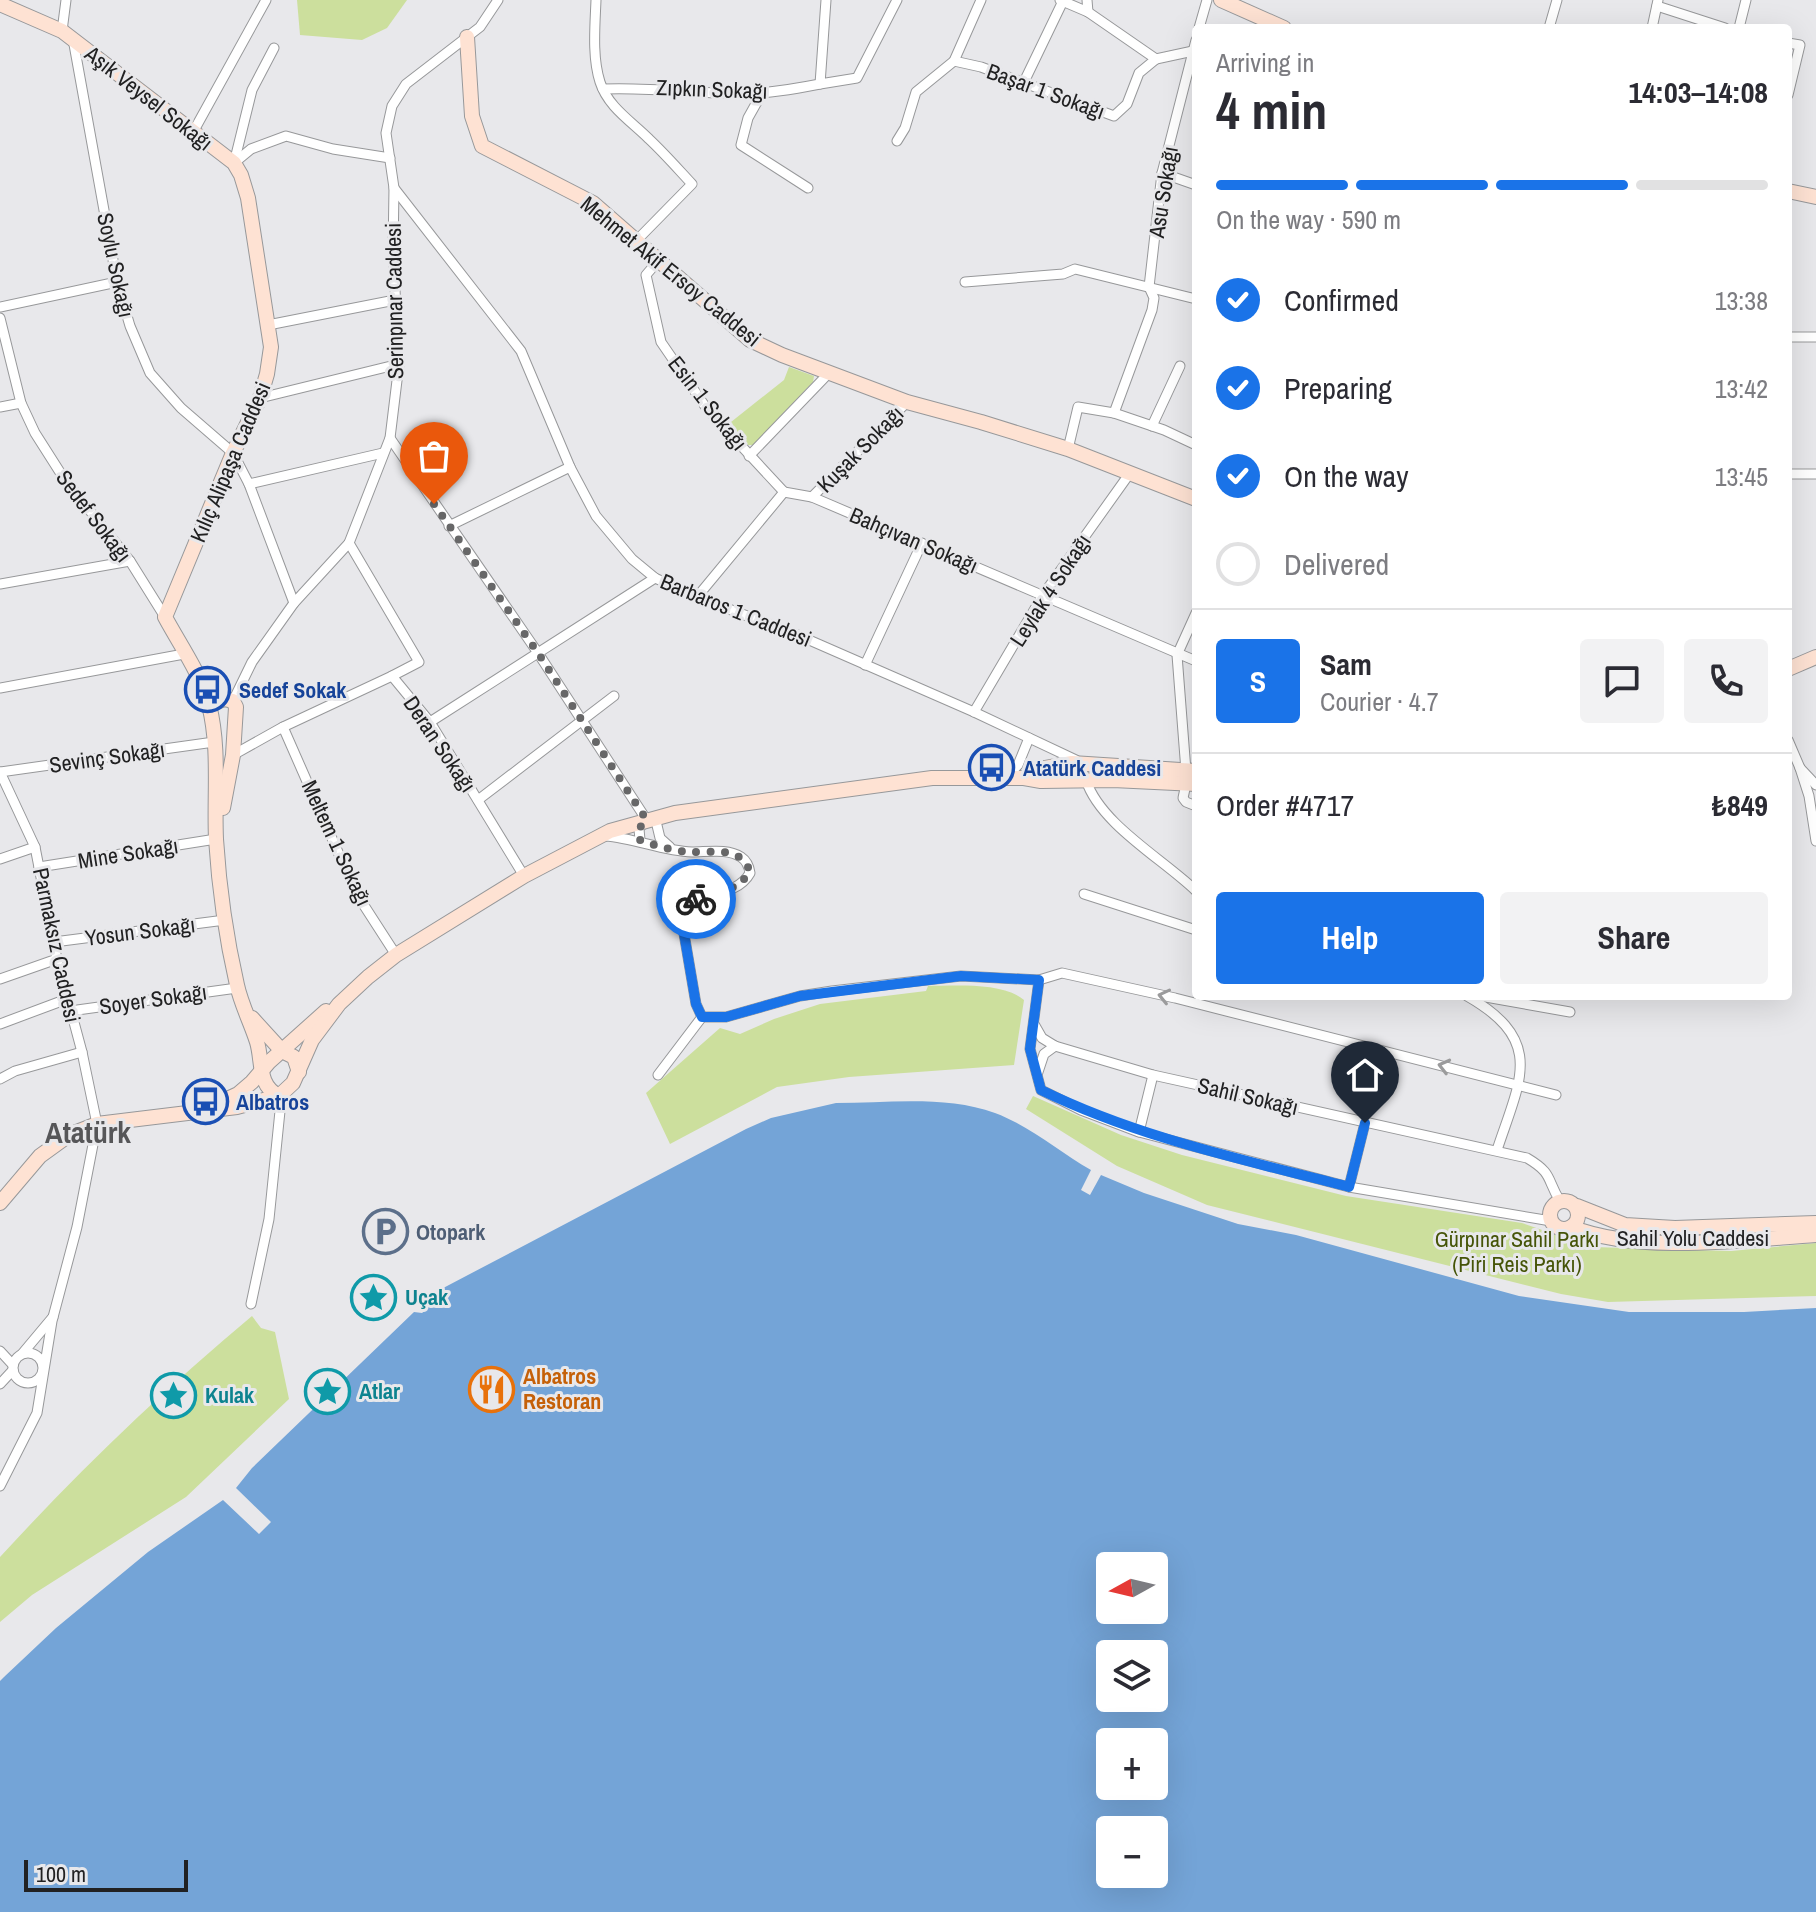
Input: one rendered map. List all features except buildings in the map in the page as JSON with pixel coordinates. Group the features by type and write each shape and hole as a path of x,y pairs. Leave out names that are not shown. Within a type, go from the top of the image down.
{"street":[{"name":"Soylu Sokağı","path":"66,0 67,35 117,282 130,326 150,373 181,408 233,453"},
{"path":"192,134 266,0"},
{"path":"467,37 480,27 498,0"},
{"path":"596,0 596,46 603,89 618,112 692,184 636,241"},
{"path":"820,84 826,0"},
{"name":"Zıpkın Sokağı","path":"603,89 645,87 740,94 857,78 897,0"},
{"path":"897,141 905,128 916,92 954,61 981,0"},
{"path":"1023,84 1062,0 1088,12 1156,59 1192,51"},
{"path":"1087,0 1088,12"},
{"path":"1200,24 1207,0"},
{"path":"1221,0 1275,24"},
{"path":"1550,24 1557,0"},
{"path":"1740,24 1746,0"},
{"path":"1653,24 1658,3 1714,24"},
{"name":"Aşık Veysel Sokağı","path":"0,4 67,35 192,134 234,163 251,149 286,136 333,149 390,158"},
{"name":"Serinpınar Caddesi","path":"233,701 252,662 294,603 349,543 390,438 399,364 394,188 386,133 392,106 406,84 467,37"},
{"name":"Mehmet Akif Ersoy Caddesi","path":"467,37 472,116 482,146 593,203 750,340 907,402 1068,449 1192,497"},
{"path":"1792,44 1800,45 1792,78"},
{"path":"234,163 252,90 274,48"},
{"name":"Asu Sokağı","path":"1114,413 1152,310 1154,298 1149,287 1162,173 1192,55"},
{"name":"Başar 1 Sokağı","path":"954,61 981,67 1114,116 1127,104 1139,73 1156,59"},
{"path":"762,93 748,118 741,145 808,188"},
{"name":"Kılıç Alipaşa Caddesi","path":"165,617 233,453 260,398 271,347 248,198 234,163"},
{"path":"1162,173 1192,184"},
{"name":"Barbaros 1 Caddesi","path":"394,188 521,351 570,467 596,516 632,559 655,578 800,636 1082,763"},
{"path":"1792,192 1816,197"},
{"name":"Esin 1 Sokağı","path":"658,261 646,275 661,342 707,409 784,492"},
{"path":"965,282 1063,274 1075,269 1192,298"},
{"path":"0,307 117,282"},
{"path":"268,325 395,300"},
{"name":"Sedef Sokağı","path":"0,318 21,403 35,433 63,477 130,561 165,617 209,705"},
{"path":"1792,337 1816,337"},
{"path":"260,398 399,364"},
{"path":"1152,426 1180,366"},
{"name":"Esin 1 Sokağı","path":"749,456 829,373"},
{"name":"Kuşak Sokağı","path":"812,497 907,402"},
{"path":"0,407 21,403"},
{"path":"1068,449 1078,407 1114,413 1192,443"},
{"path":"390,438 538,653 580,720 650,818 660,838 673,849"},
{"path":"233,453 249,484 294,603"},
{"path":"249,484 383,453"},
{"path":"449,526 570,467"},
{"name":"Leylak 4 Sokağı","path":"974,712 1043,595 1130,473"},
{"path":"1792,474 1816,474"},
{"path":"697,597 784,492"},
{"name":"Bahçıvan Sokağı","path":"784,492 812,497 1192,660"},
{"name":"Deran Sokağı","path":"349,543 419,662 392,676 430,722 524,876"},
{"path":"865,665 922,543"},
{"path":"0,584 130,561"},
{"path":"430,722 655,578"},
{"path":"1192,622 1177,655 1191,778 1183,798 1192,804"},
{"path":"0,688 184,654"},
{"path":"1792,667 1816,657"},
{"path":"1792,677 1816,667"},
{"path":"233,755 283,727 392,676"},
{"path":"478,800 614,696"},
{"path":"216,839 236,724 236,707 233,701 224,699 209,705 215,748 216,839 225,920 237,988 258,1046 261,1072 272,1093 279,1096"},
{"path":"212,726 223,729 236,724"},
{"name":"Meltem 1 Sokağı","path":"283,727 356,893 396,955"},
{"path":"1006,778 1023,756 1029,738"},
{"path":"215,748 233,755"},
{"name":"Sevinç Sokağı","path":"0,772 215,748"},
{"path":"1792,749 1809,796 1816,841"},
{"path":"1023,756 1024,778"},
{"path":"1024,778 1052,765 1082,763 1191,778"},
{"path":"1082,763 1094,797 1110,817 1192,884"},
{"path":"1800,768 1816,785"},
{"name":"Parmaksız Caddesi","path":"0,772 35,847 57,959 97,1124"},
{"path":"0,1203 40,1156 69,1135 97,1124 237,1107 279,1096 293,1083 312,1040 339,1004 396,955 524,876 600,836 650,818 932,778 1024,778 1041,781 1191,778"},
{"path":"640,840 639,829 650,818"},
{"path":"600,836 640,840 673,849 733,853 743,857 750,873 737,886 686,904 681,916 696,1004 702,1017"},
{"name":"Mine Sokağı","path":"39,867 216,839"},
{"path":"0,859 35,847"},
{"path":"1084,894 1192,929"},
{"name":"Yosun Sokağı","path":"54,942 225,920"},
{"path":"0,979 57,959"},
{"path":"702,1017 726,1017 800,996 961,976 1039,980 1062,973 1175,998 1556,1095"},
{"path":"1039,980 1030,1049 1041,1090 1081,1110 1139,1132 1349,1187 1551,1221 1560,1228 1571,1227 1578,1219 1577,1206 1569,1201 1560,1201 1551,1210 1551,1221"},
{"name":"Soyer Sokağı","path":"70,1011 237,988"},
{"path":"0,1024 67,999"},
{"path":"1474,1000 1506,1025 1519,1048 1519,1085 1497,1150"},
{"path":"1502,1000 1570,1012"},
{"path":"206,1109 238,1094 328,1009 339,1004"},
{"path":"246,1012 282,1051 294,1057 299,1072"},
{"path":"658,1075 702,1017"},
{"path":"1032,1021 1042,1038 1055,1046 1044,1054 1038,1072"},
{"name":"Sahil Sokağı","path":"1055,1046 1153,1075 1527,1158 1550,1176 1552,1188 1560,1201"},
{"path":"0,1079 15,1071 82,1052"},
{"path":"1139,1132 1153,1075"},
{"path":"251,1304 269,1219 279,1096"},
{"path":"1349,1187 1365,1123"},
{"path":"0,1486 37,1413 42,1372 77,1227 97,1124"},
{"name":"Sahil Yolu Caddesi","path":"1577,1206 1625,1225 1675,1228 1816,1223"},
{"name":"Sahil Yolu Caddesi","path":"1571,1227 1604,1238 1645,1242 1816,1235"},
{"path":"0,1384 54,1315"},
{"path":"0,1351 18,1379 27,1383 36,1380 42,1372 39,1358 31,1353 22,1354"}],"green space":[{"path":"297,0 407,0 387,28 362,40 300,35"},
{"path":"789,367 814,376 813,382 753,445 747,445 731,422 784,380"},
{"path":"928,986 992,988 1015,994 1024,1000 1014,1065 849,1077 777,1087 670,1144 646,1093 720,1028 740,1034 820,1004 926,991"},
{"name":"Gürpınar Sahil Parkı (Piri Reis Parkı)","path":"1033,1096 1121,1135 1182,1155 1346,1196 1522,1223 1592,1247 1731,1251 1816,1243 1816,1296 1608,1302 1561,1294 1207,1205 1117,1166 1026,1109"},
{"path":"252,1316 261,1328 275,1332 289,1399 186,1497 32,1595 0,1622 0,1557 122,1432"}],"water":[{"path":"916,1101 976,1107 1008,1118 1091,1170 1081,1190 1090,1195 1101,1175 1144,1193 1238,1224 1296,1235 1519,1296 1629,1312 1744,1312 1816,1308 1816,1912 0,1912 0,1681 56,1628 148,1552 223,1500 259,1534 271,1522 236,1488 252,1468 414,1312 422,1313 428,1308 428,1296 771,1118 836,1103"}],"way so far":[{"path":"434,504 538,653 646,819 639,829 640,840 687,852 733,853 743,857 748,864 750,873 737,886 696,899"}],"place":[{"name":"Sedef Sokak","path":"208,690"},
{"name":"Atatürk Caddesi","path":"992,768"},
{"name":"Albatros","path":"205,1102"},
{"name":"Otopark","path":"385,1232"},
{"name":"Uçak","path":"374,1297"},
{"name":"Albatros Restoran","path":"492,1389"},
{"name":"Atlar","path":"328,1391"},
{"name":"Kulak","path":"174,1395"}],"district":[{"name":"Atatürk","path":"88,1133"}],"route":[{"path":"696,899 686,904 681,916 690,976 702,1017 717,1019 800,996 961,976 1039,980 1030,1049 1041,1090 1081,1110 1139,1132 1349,1187 1365,1123"}]}
